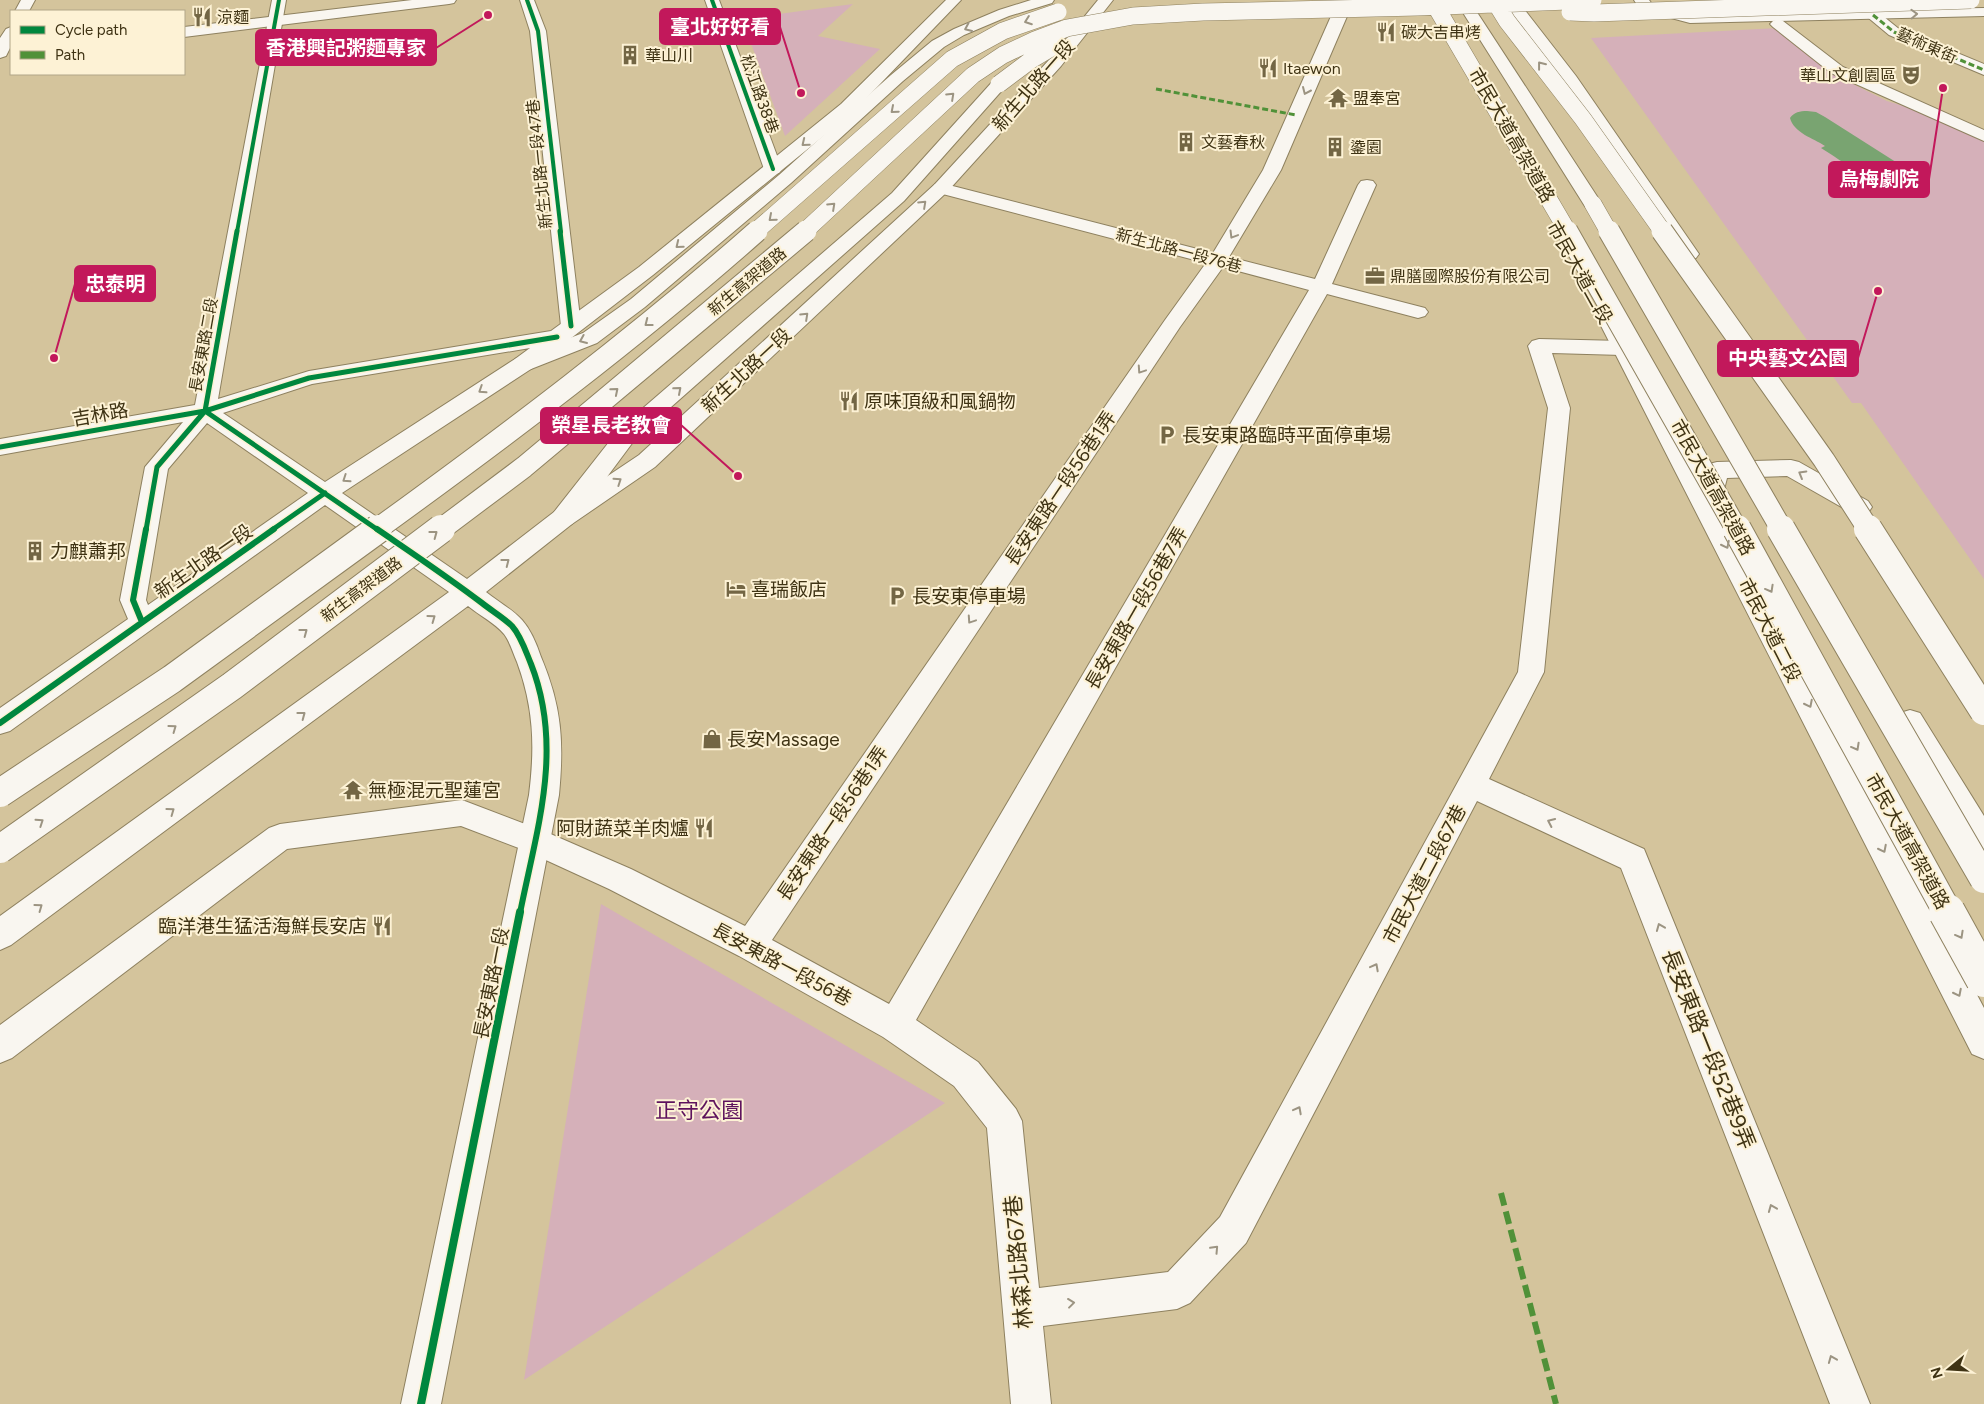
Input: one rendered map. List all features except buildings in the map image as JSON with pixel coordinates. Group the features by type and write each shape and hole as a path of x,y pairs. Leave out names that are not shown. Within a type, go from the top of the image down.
{"main road":[{"name":"長安東路二段","path":"279,0 205,411 468,592"},
{"path":"185,32 448,0"},
{"name":"新生北路一段47巷","path":"527,0 538,31 564,331"},
{"name":"松江路38巷","path":"712,0 773,169"},
{"path":"523,364 590,338 638,303 785,179 897,78 938,44 959,32 1004,13 1047,0"},
{"name":"新生北路一段","path":"0,935 468,592 563,518 647,462 941,188 1055,63 1106,0"},
{"name":"新生高架道路","path":"0,793 172,679 484,452 696,285 952,59 994,34 1029,20 1074,8 1126,0"},
{"path":"1494,0 1507,21 1583,118 1824,460 1984,711"},
{"name":"新生高架道路","path":"0,849 232,686 524,467 794,242 973,75 993,60 1032,39 1083,23 1140,14 1463,6 1593,0"},
{"path":"1085,25 1340,14 1431,4 1594,12 1971,0"},
{"name":"新生北路一段","path":"0,723 325,493 523,364 564,331 646,271 773,169 847,108 907,49 962,3"},
{"name":"市民大道二段","path":"1431,4 1605,314 1984,1042"},
{"name":"市民大道高架道路","path":"1431,4 1537,178 1730,517 1984,979"},
{"path":"1463,6 1644,4 1690,18 1984,12"},
{"path":"1513,5 1570,79 1807,426 1984,701"},
{"path":"1463,6 1593,204 1984,879"},
{"path":"563,518 628,434 898,197 999,84 1019,68 1046,51 1088,32 1180,13"},
{"name":"長安東路一段56巷1弄","path":"750,945 1172,324 1218,260 1272,170 1340,14"},
{"name":"藝術東街","path":"1873,15 1894,32 1984,70"},
{"path":"1778,24 1838,70 1984,136"},
{"path":"0,54 10,34"},
{"name":"長安東路一段56巷7弄","path":"895,1025 1321,287 1367,185"},
{"name":"新生北路一段76巷","path":"941,188 1418,312"},
{"name":"吉林路","path":"0,447 205,411 309,378 564,331"},
{"name":"市民大道二段67巷","path":"1023,1309 1178,1290 1233,1230 1531,672 1559,408 1539,346 1622,348"},
{"path":"142,622 133,600 157,467 205,411"},
{"path":"1662,424 1703,457 1801,453 1807,426"},
{"path":"1707,509 1717,470 1791,468 1860,507"},
{"name":"長安東路一段","path":"421,1404 535,841 544,795 548,759 546,721 540,687 523,644 513,627 468,592"},
{"path":"1910,721 1984,842"},
{"name":"長安東路一段52巷9弄","path":"1472,785 1633,859 1850,1404"},
{"name":"長安東路一段56巷","path":"0,1046 280,836 462,813 535,841 620,879 750,945 895,1025 966,1074 1004,1121"},
{"name":"林森北路67巷","path":"1004,1121 1031,1404"}],"green space":[{"path":"853,4 818,36 880,49 785,136 742,19"},
{"path":"1778,28 1823,66 1853,84 1887,101 1926,113 1984,140 1984,579 1861,403 1852,403 1591,38"},
{"name":"正守公園","path":"601,904 945,1103 524,1380"}],"shaded area":[{"path":"1797,112 1816,112 1825,117 1921,178 1922,181 1909,185 1882,183 1856,170 1821,148 1825,146 1795,128 1790,118"}],"marked path":[{"path":"1873,15 1894,32 1984,70"},
{"path":"1156,89 1296,115"},
{"path":"1501,1193 1556,1404"}],"cycle path":[{"path":"142,622 133,600 157,467 205,411 279,0"},
{"path":"527,0 538,31 571,326"},
{"path":"712,0 773,169"},
{"path":"0,447 205,411 309,378 557,337"},
{"path":"205,411 468,592 513,627 523,644 540,687 546,721 548,759 544,795 421,1404"},
{"path":"0,723 325,493"}],"place":[{"name":"香港興記粥麵專家","path":"488,15"},
{"name":"涼麵","path":"202,17"},
{"name":"碳大吉串烤","path":"1386,32"},
{"name":"華山川","path":"630,55"},
{"name":"Itaewon","path":"1268,68"},
{"name":"華山文創園區","path":"1911,75"},
{"name":"烏梅劇院","path":"1943,88"},
{"name":"臺北好好看","path":"801,93"},
{"name":"盟奉宮","path":"1338,98"},
{"name":"文藝春秋","path":"1186,142"},
{"name":"鍌園","path":"1335,147"},
{"name":"鼎膳國際股份有限公司","path":"1375,276"},
{"name":"中央藝文公園","path":"1878,291"},
{"name":"忠泰明","path":"54,358"},
{"name":"原味頂級和風鍋物","path":"849,401"},
{"name":"長安東路臨時平面停車場","path":"1167,435"},
{"name":"榮星長老教會","path":"738,476"},
{"name":"力麒蕭邦","path":"35,551"},
{"name":"喜瑞飯店","path":"736,589"},
{"name":"長安東停車場","path":"897,596"},
{"name":"長安Massage","path":"712,739"},
{"name":"無極混元聖蓮宮","path":"353,790"},
{"name":"阿財蔬菜羊肉爐","path":"704,828"},
{"name":"臨洋港生猛活海鮮長安店","path":"382,926"}]}
